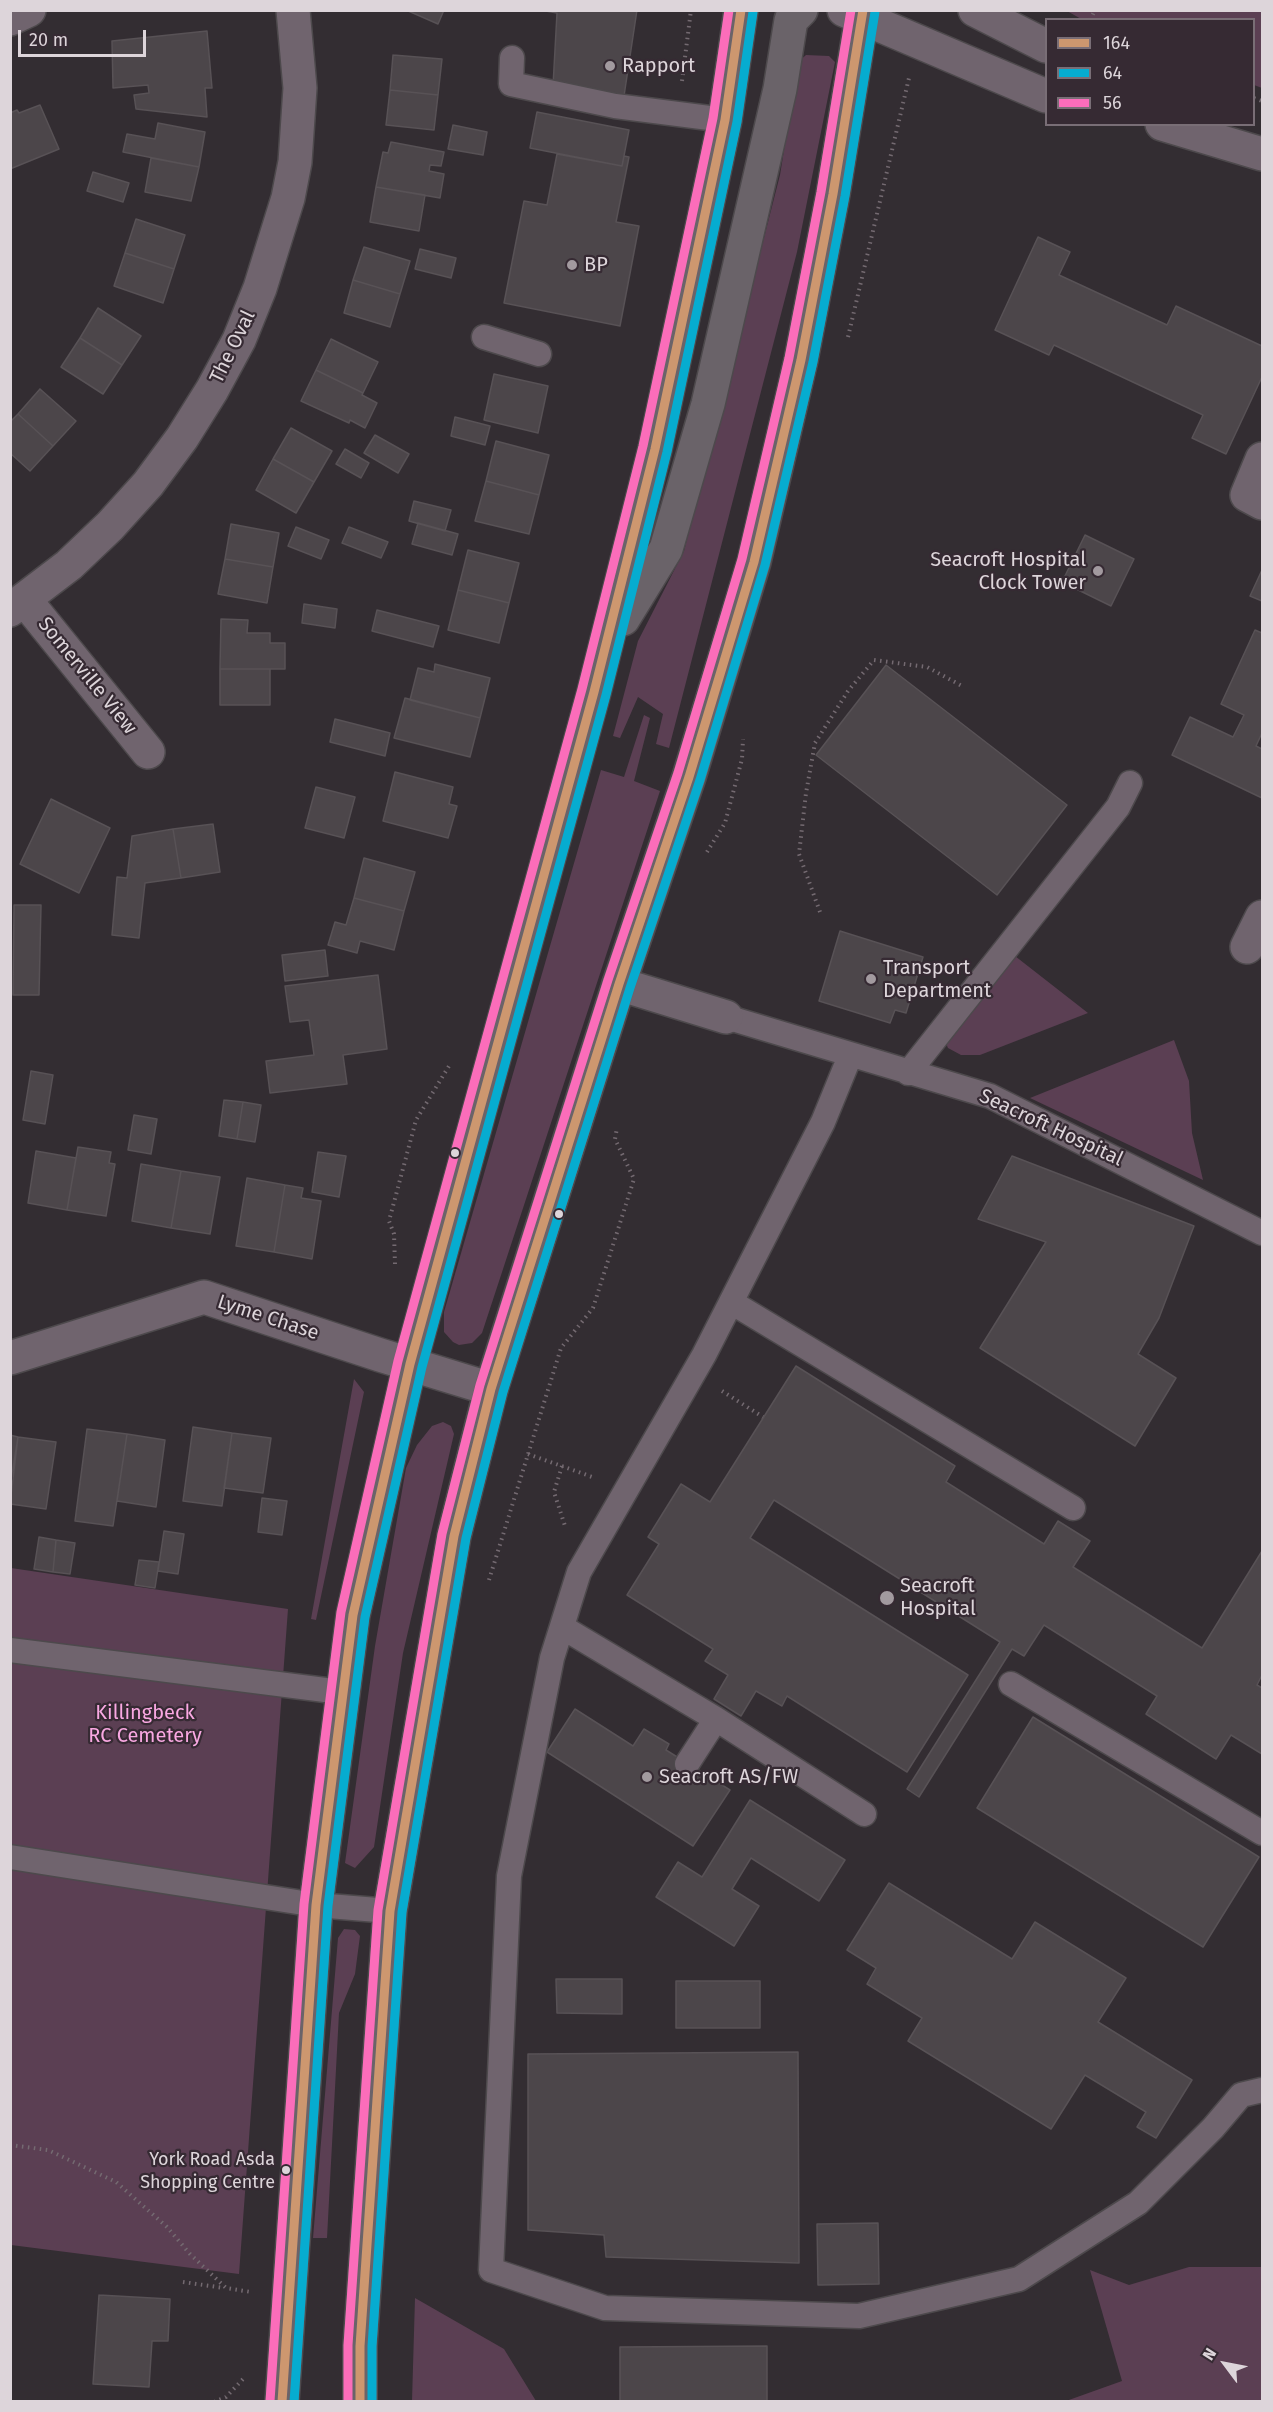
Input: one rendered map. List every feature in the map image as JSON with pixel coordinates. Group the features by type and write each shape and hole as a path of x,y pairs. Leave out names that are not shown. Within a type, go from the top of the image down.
{"highway":[{"path":"282,2402 316,1905 341,1692 353,1615 410,1364 606,646 656,449 725,120 741,10"},
{"path":"606,646 666,549 708,404 780,88 791,20 801,10"},
{"path":"360,2402 360,2346 390,1911 454,1536 491,1389 619,984 682,799 754,562 801,360 833,194 857,13"}],"street":[{"path":"10,19 29,10"},
{"name":"The Oval","path":"18,605 69,565 110,526 148,483 182,438 239,340 267,266 288,198 295,162 300,88 292,10"},
{"path":"975,10 1045,45"},
{"path":"857,13 1045,95"},
{"path":"1168,126 1263,154"},
{"path":"1255,499 1263,459"},
{"name":"Somerville View","path":"18,605 148,752"},
{"path":"1247,947 1263,917"},
{"path":"619,984 726,1017"},
{"name":"Lyme Chase","path":"10,1358 204,1297 491,1389"}],"lane":[{"path":"512,58 511,84 615,106 725,120"},
{"path":"484,337 539,354"},
{"path":"908,1073 1118,807 1130,783"},
{"name":"Seacroft Hospital","path":"726,1017 850,1056 990,1096 1263,1233"},
{"path":"850,1056 823,1122 731,1302 579,1572 552,1658 509,1876 491,2270 605,2308 859,2316 1007,2282 1018,2279 1138,2203 1213,2128 1241,2095 1263,2090"},
{"path":"731,1302 1073,1508"},
{"path":"562,1627 716,1719 864,1814"},
{"path":"10,1650 341,1692"},
{"path":"1011,1684 1263,1833"},
{"path":"687,1764 716,1719"},
{"path":"10,1857 316,1905 390,1911"}],"path":[{"path":"820,912 799,854 806,793 815,743 820,735 848,691 874,660 927,667 962,686"},
{"path":"705,854 725,823 742,759"},
{"path":"487,1587 561,1348 593,1308 634,1179 615,1139 620,1116"},
{"path":"390,1221 416,1120"},
{"path":"693,1373 763,1417"},
{"path":"528,1454 581,1473"},
{"path":"562,1466 554,1492 579,1572"},
{"path":"10,2145 48,2150 116,2182 167,2227 190,2254 226,2288"},
{"path":"183,2282 252,2292"}],"green space":[{"path":"1067,11 1262,11 1262,88 1255,85 1255,18 1079,18"},
{"path":"806,55 829,56 835,62 797,252 669,748 656,744 663,714 638,697 620,738 613,736 638,641 684,551 780,175 798,62"},
{"path":"644,715 650,718 634,781 660,791 482,1333 472,1343 459,1345 444,1332 444,1312 601,770 624,777"},
{"path":"1015,956 1088,1013 980,1055 961,1055 948,1048 944,1039"},
{"path":"1174,1040 1189,1081 1192,1133 1203,1180 1030,1098"},
{"path":"354,1379 364,1392 316,1620 311,1619"},
{"path":"443,1422 451,1426 454,1434 403,1653 374,1847 355,1868 345,1863 375,1646 406,1468 417,1445 432,1426"},
{"name":"Killingbeck RC Cemetery","path":"11,1568 288,1609 239,2274 11,2245"},
{"path":"344,1929 355,1930 360,1936 355,1974 339,2013 327,2238 313,2238 338,1938"},
{"path":"1189,2267 1262,2267 1262,2401 1066,2401 1122,2381 1090,2270 1129,2285"},
{"path":"415,2298 504,2349 536,2401 412,2401"}],"building":[{"path":"406,10 444,10 438,24"},
{"path":"540,10 637,10 624,96 553,86 557,13"},
{"path":"207,31 212,88 205,88 207,117 136,109 134,95 149,93 148,85 113,88 112,41"},
{"path":"393,55 442,59 438,95 390,90"},
{"path":"390,90 438,95 434,130 386,125"},
{"path":"40,105 59,149 10,169 10,113 17,110 19,113"},
{"path":"537,112 629,130 622,166 530,148"},
{"path":"158,123 205,132 199,167 123,152 127,134 155,139"},
{"path":"453,125 487,132 483,155 448,149"},
{"path":"391,142 444,152 441,166 430,165 429,171 444,174 440,198 376,187 383,152 388,153"},
{"name":"BP","path":"557,154 622,166 624,156 629,157 616,222 639,226 620,326 504,303 524,201 547,205"},
{"path":"151,158 199,167 191,201 145,192"},
{"path":"93,172 129,183 123,202 87,191"},
{"path":"376,187 425,195 419,231 370,222"},
{"path":"136,219 185,235 174,269 125,253"},
{"path":"1038,237 1070,252 1059,275 1167,325 1176,306 1262,346 1262,377 1226,454 1192,438 1203,415 1054,345 1049,355 995,330"},
{"path":"364,247 410,261 400,294 353,280"},
{"path":"420,249 456,258 451,278 415,269"},
{"path":"125,253 174,269 163,303 114,286"},
{"path":"353,280 400,294 390,327 344,313"},
{"path":"98,308 141,336 122,365 80,338"},
{"path":"80,338 122,365 103,394 61,367"},
{"path":"331,339 378,362 363,393 316,370"},
{"path":"316,370 363,393 362,395 377,403 365,428 301,401"},
{"path":"494,374 548,386 538,433 484,420"},
{"path":"40,389 76,421 53,446 18,414"},
{"path":"18,414 53,446 30,471 10,453 10,422"},
{"path":"455,417 490,426 485,445 451,436"},
{"path":"291,428 332,451 314,482 273,459"},
{"path":"375,435 409,454 398,473 364,453"},
{"path":"496,441 549,455 539,495 486,481"},
{"path":"345,449 369,463 361,478 336,464"},
{"path":"273,459 314,482 296,513 256,490"},
{"path":"486,481 539,495 529,534 475,521"},
{"path":"414,501 451,510 445,531 409,521"},
{"path":"418,523 458,534 452,555 412,544"},
{"path":"231,524 279,533 273,567 225,559"},
{"path":"296,527 329,540 321,559 288,546"},
{"path":"349,527 388,542 381,558 342,543"},
{"name":"Seacroft Hospital Clock Tower","path":"1085,535 1134,559 1111,606 1062,582"},
{"path":"468,550 519,563 509,603 458,590"},
{"path":"225,559 273,567 267,603 218,594"},
{"path":"1262,570 1262,601 1250,596"},
{"path":"458,590 509,603 499,643 448,630"},
{"path":"304,604 337,609 335,628 302,623"},
{"path":"377,610 439,626 433,647 372,631"},
{"path":"221,619 248,620 247,633 270,633 270,643 285,643 285,669 220,669"},
{"path":"1255,630 1262,633 1262,733 1256,746 1262,749 1262,798 1172,755 1190,717 1233,737 1244,715 1221,704"},
{"path":"435,664 490,678 480,718 410,700 418,668 434,672"},
{"path":"886,665 1067,805 997,895 816,755"},
{"path":"220,669 270,669 270,705 220,705"},
{"path":"405,698 480,718 470,757 394,738"},
{"path":"335,719 390,733 385,756 330,742"},
{"path":"395,772 453,787 449,804 457,806 448,838 383,821"},
{"path":"316,787 355,797 344,838 305,828"},
{"path":"51,799 110,828 79,893 20,864"},
{"path":"213,824 220,872 181,878 173,829"},
{"path":"173,829 181,878 145,883 139,938 112,935 117,877 127,878 132,836"},
{"path":"364,858 415,872 404,911 354,898"},
{"path":"354,898 404,911 394,950 360,941 357,953 328,945 335,922 346,925"},
{"path":"14,905 41,905 39,995 13,995"},
{"name":"Transport Department","path":"840,931 923,957 906,1013 895,1010 890,1023 819,1001"},
{"path":"325,950 328,976 285,981 282,955"},
{"path":"378,975 387,1049 343,1055 347,1084 270,1093 266,1061 314,1055 309,1020 290,1022 285,986"},
{"path":"31,1071 53,1075 45,1124 23,1120"},
{"path":"224,1100 243,1102 237,1139 219,1136"},
{"path":"243,1102 261,1105 255,1142 237,1139"},
{"path":"134,1115 157,1119 151,1154 128,1150"},
{"path":"78,1147 111,1152 109,1163 115,1164 106,1216 67,1210"},
{"path":"36,1151 76,1158 67,1210 28,1203"},
{"path":"318,1152 346,1156 339,1197 312,1192"},
{"path":"1012,1156 1194,1226 1159,1318 1138,1354 1176,1378 1135,1446 980,1348 1046,1242 978,1219"},
{"path":"141,1164 181,1171 171,1228 132,1221"},
{"path":"181,1171 220,1177 210,1234 171,1228"},
{"path":"247,1178 285,1185 274,1252 236,1246"},
{"path":"285,1185 303,1188 301,1198 321,1201 312,1259 274,1252"},
{"path":"796,1366 955,1466 946,1482 1044,1544 1058,1521 1090,1541 1073,1567 1202,1648 1262,1551 1262,1675 1257,1685 1262,1688 1262,1754 1231,1735 1216,1759 1146,1714 1157,1696 1044,1625 1024,1656 1012,1649 919,1797 907,1789 1000,1642 774,1500 750,1538 968,1675 907,1772 787,1696 782,1706 756,1691 741,1716 714,1699 728,1675 705,1661 713,1649 627,1595 659,1544 648,1537 681,1484 710,1502"},
{"path":"193,1427 232,1433 222,1506 183,1501"},
{"path":"87,1429 127,1434 113,1526 75,1521"},
{"path":"232,1433 271,1438 263,1493 224,1488"},
{"path":"127,1434 165,1440 156,1507 117,1501"},
{"path":"10,1435 18,1437 10,1486"},
{"path":"18,1437 56,1442 46,1509 10,1504"},
{"path":"262,1498 287,1501 282,1535 258,1532"},
{"path":"164,1531 184,1534 178,1574 158,1571"},
{"path":"39,1537 56,1540 53,1572 34,1569"},
{"path":"56,1540 75,1543 70,1574 53,1572"},
{"path":"139,1560 159,1562 155,1588 135,1585"},
{"name":"Seacroft AS/FW","path":"575,1709 633,1746 644,1729 669,1744 666,1750 730,1790 693,1846 547,1752"},
{"path":"1033,1717 1259,1857 1203,1947 977,1808"},
{"path":"750,1800 845,1860 819,1901 751,1858 732,1889 759,1906 734,1946 656,1897 678,1862 702,1877"},
{"path":"889,1883 1012,1959 1035,1922 1126,1978 1098,2022 1192,2080 1156,2138 1137,2127 1146,2112 1085,2075 1051,2129 908,2041 922,2018 867,1984 876,1968 847,1950"},
{"path":"556,1979 622,1979 622,2014 557,2013"},
{"path":"676,1981 760,1981 760,2028 676,2028"},
{"path":"798,2052 799,2263 606,2257 604,2235 528,2230 528,2054"},
{"path":"878,2223 879,2284 818,2285 817,2224"},
{"path":"99,2295 170,2299 168,2341 152,2341 149,2387 93,2384"},
{"path":"767,2346 767,2402 620,2402 620,2347"}],"transit line":[{"name":"56","path":"270,2401 304,1904 341,1612 398,1361 582,689 643,446 713,118 729,10"},
{"name":"164","path":"282,2402 316,1905 353,1615 410,1364 594,692 655,449 725,120 741,10"},
{"name":"56","path":"348,2402 348,2345 378,1910 442,1534 480,1385 608,980 678,773 742,559 789,358 821,192 851,10"},
{"name":"164","path":"360,2402 360,2346 390,1911 454,1536 491,1389 619,984 689,777 754,562 801,360 833,194 863,10"},
{"name":"64","path":"294,2402 328,1906 365,1617 422,1367 606,695 667,452 737,122 753,12"},
{"name":"64","path":"372,2402 372,2346 402,1912 466,1538 503,1392 630,988 700,780 765,565 813,362 845,196 875,12"}],"place":[{"name":"Rapport","path":"610,66"},
{"name":"BP","path":"572,265"},
{"name":"Seacroft Hospital Clock Tower","path":"1098,571"},
{"name":"Transport Department","path":"871,979"},
{"name":"Seacroft Hospital","path":"887,1598"},
{"name":"Seacroft AS/FW","path":"647,1777"},
{"name":"York Road Asda Shopping Centre","path":"286,2170"}]}
